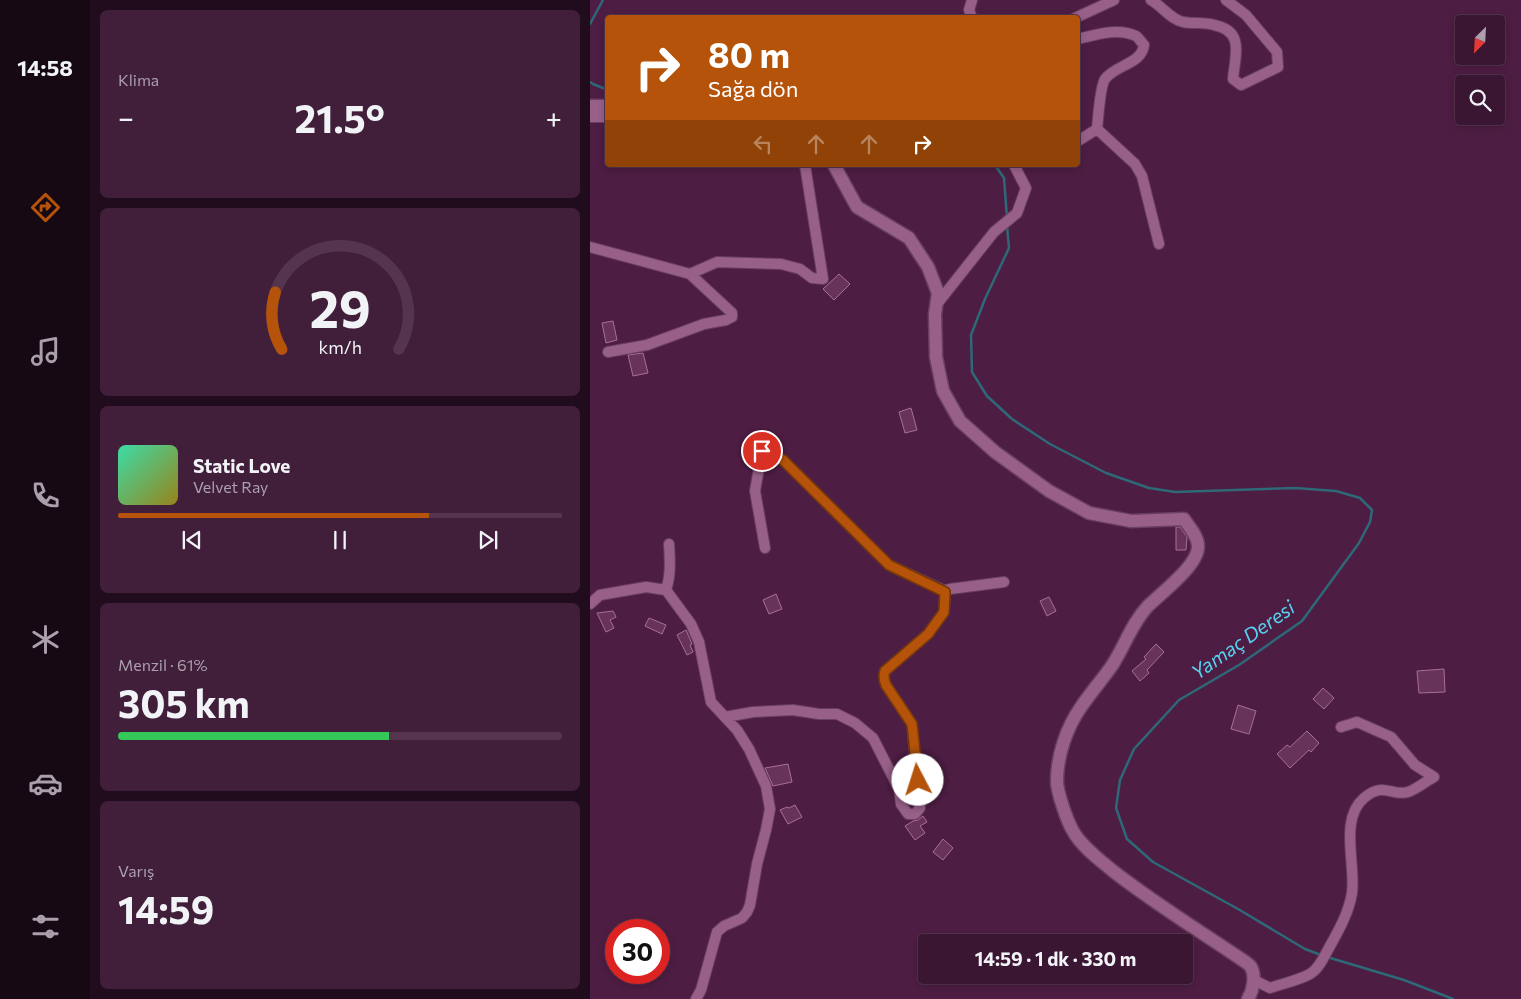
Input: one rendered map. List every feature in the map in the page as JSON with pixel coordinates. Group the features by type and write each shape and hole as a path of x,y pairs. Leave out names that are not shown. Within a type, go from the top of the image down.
{"street":[{"path":"971,15 969,10 972,0"},
{"path":"1080,16 1114,0"},
{"path":"1151,0 1182,22 1214,24 1228,29 1235,37 1236,43 1233,78 1241,85 1278,67 1277,52 1246,16 1226,0"},
{"path":"1080,39 1103,33 1122,32 1136,36 1144,44 1143,51 1137,58 1113,70 1103,81 1096,129 1080,140"},
{"path":"590,106 605,106"},
{"path":"590,117 605,117"},
{"path":"1096,129 1135,164 1142,176 1159,244"},
{"path":"690,274 717,262 745,262 781,264 800,269 812,278 823,278 804,167"},
{"path":"835,167 856,207 909,238 928,268 938,293 936,305 936,357 943,391 960,421 995,452 1049,491 1089,513 1130,522 1184,519 1194,534 1198,547 1193,561 1178,579 1148,607 1127,636 1119,655 1081,708 1068,732 1060,755 1057,782 1073,832 1093,855 1251,967 1254,980 1248,999"},
{"path":"936,305 994,232 1017,213 1026,188 1015,167"},
{"path":"590,247 690,274 732,313 732,317 726,320 704,324 647,345 608,352"},
{"path":"765,548 756,491 762,451 783,460 889,565 945,592"},
{"path":"666,590 670,562 668,544"},
{"path":"945,592 950,589 1004,582"},
{"path":"590,604 600,595 646,586 666,590 691,624 699,642 711,702 737,730 749,749 766,786 770,809 757,864 750,906 742,918 724,926 717,932 701,990 696,999"},
{"path":"725,717 753,712 793,710 819,714 837,714 856,723 873,738 899,789 901,804 908,814 915,814 920,808 912,724 886,685 884,674 885,671 928,634 944,612 945,592"},
{"path":"1254,980 1270,988 1311,974 1321,962 1341,926 1352,895 1350,828 1356,806 1364,798 1377,790 1386,789 1406,792 1434,777 1414,765 1391,737 1357,722 1341,727"}],"building":[{"path":"839,274 850,284 834,300 823,289"},
{"path":"613,321 617,340 606,343 602,323"},
{"path":"643,353 648,373 633,376 628,355"},
{"path":"911,408 917,430 905,433 899,412"},
{"path":"1176,527 1180,527 1187,537 1186,550 1176,550"},
{"path":"776,594 782,609 769,614 763,600"},
{"path":"1049,597 1056,611 1047,616 1040,601"},
{"path":"613,611 616,617 610,620 614,628 606,632 597,613"},
{"path":"649,618 666,625 662,634 645,626"},
{"path":"686,630 693,652 687,655 677,635"},
{"path":"1156,644 1164,652 1147,670 1149,673 1140,681 1132,671 1146,659 1144,657"},
{"path":"1444,669 1445,692 1419,693 1417,671"},
{"path":"1323,688 1334,698 1324,709 1313,699"},
{"path":"1238,705 1256,711 1249,734 1231,729"},
{"path":"1307,731 1319,743 1311,752 1309,750 1290,768 1277,754 1287,745 1290,747"},
{"path":"788,764 792,782 773,786 765,768"},
{"path":"795,805 802,817 788,824 780,810"},
{"path":"923,816 927,822 920,826 925,833 915,840 905,826"},
{"path":"943,839 953,848 943,860 933,852"}],"waterway":[{"name":"Yamaç Deresi","path":"590,24 603,0"},
{"name":"Yamaç Deresi","path":"590,82 605,89"},
{"name":"Yamaç Deresi","path":"996,167 1004,178 1007,218"},
{"name":"Yamaç Deresi","path":"1007,226 1009,248 985,299 971,335 972,372 987,396 1012,419 1050,444 1106,473 1149,488 1175,492 1295,488 1336,491 1360,498 1372,510 1370,522 1359,543 1302,621 1239,665 1179,700 1134,749 1120,780 1116,808 1127,839 1153,862 1305,949 1321,955"},
{"name":"Yamaç Deresi","path":"1327,957 1404,980 1453,999"}],"route":[{"path":"762,451 783,460 889,565 945,592 944,612 928,634 885,671 884,674 886,685 912,724 918,780"}]}
